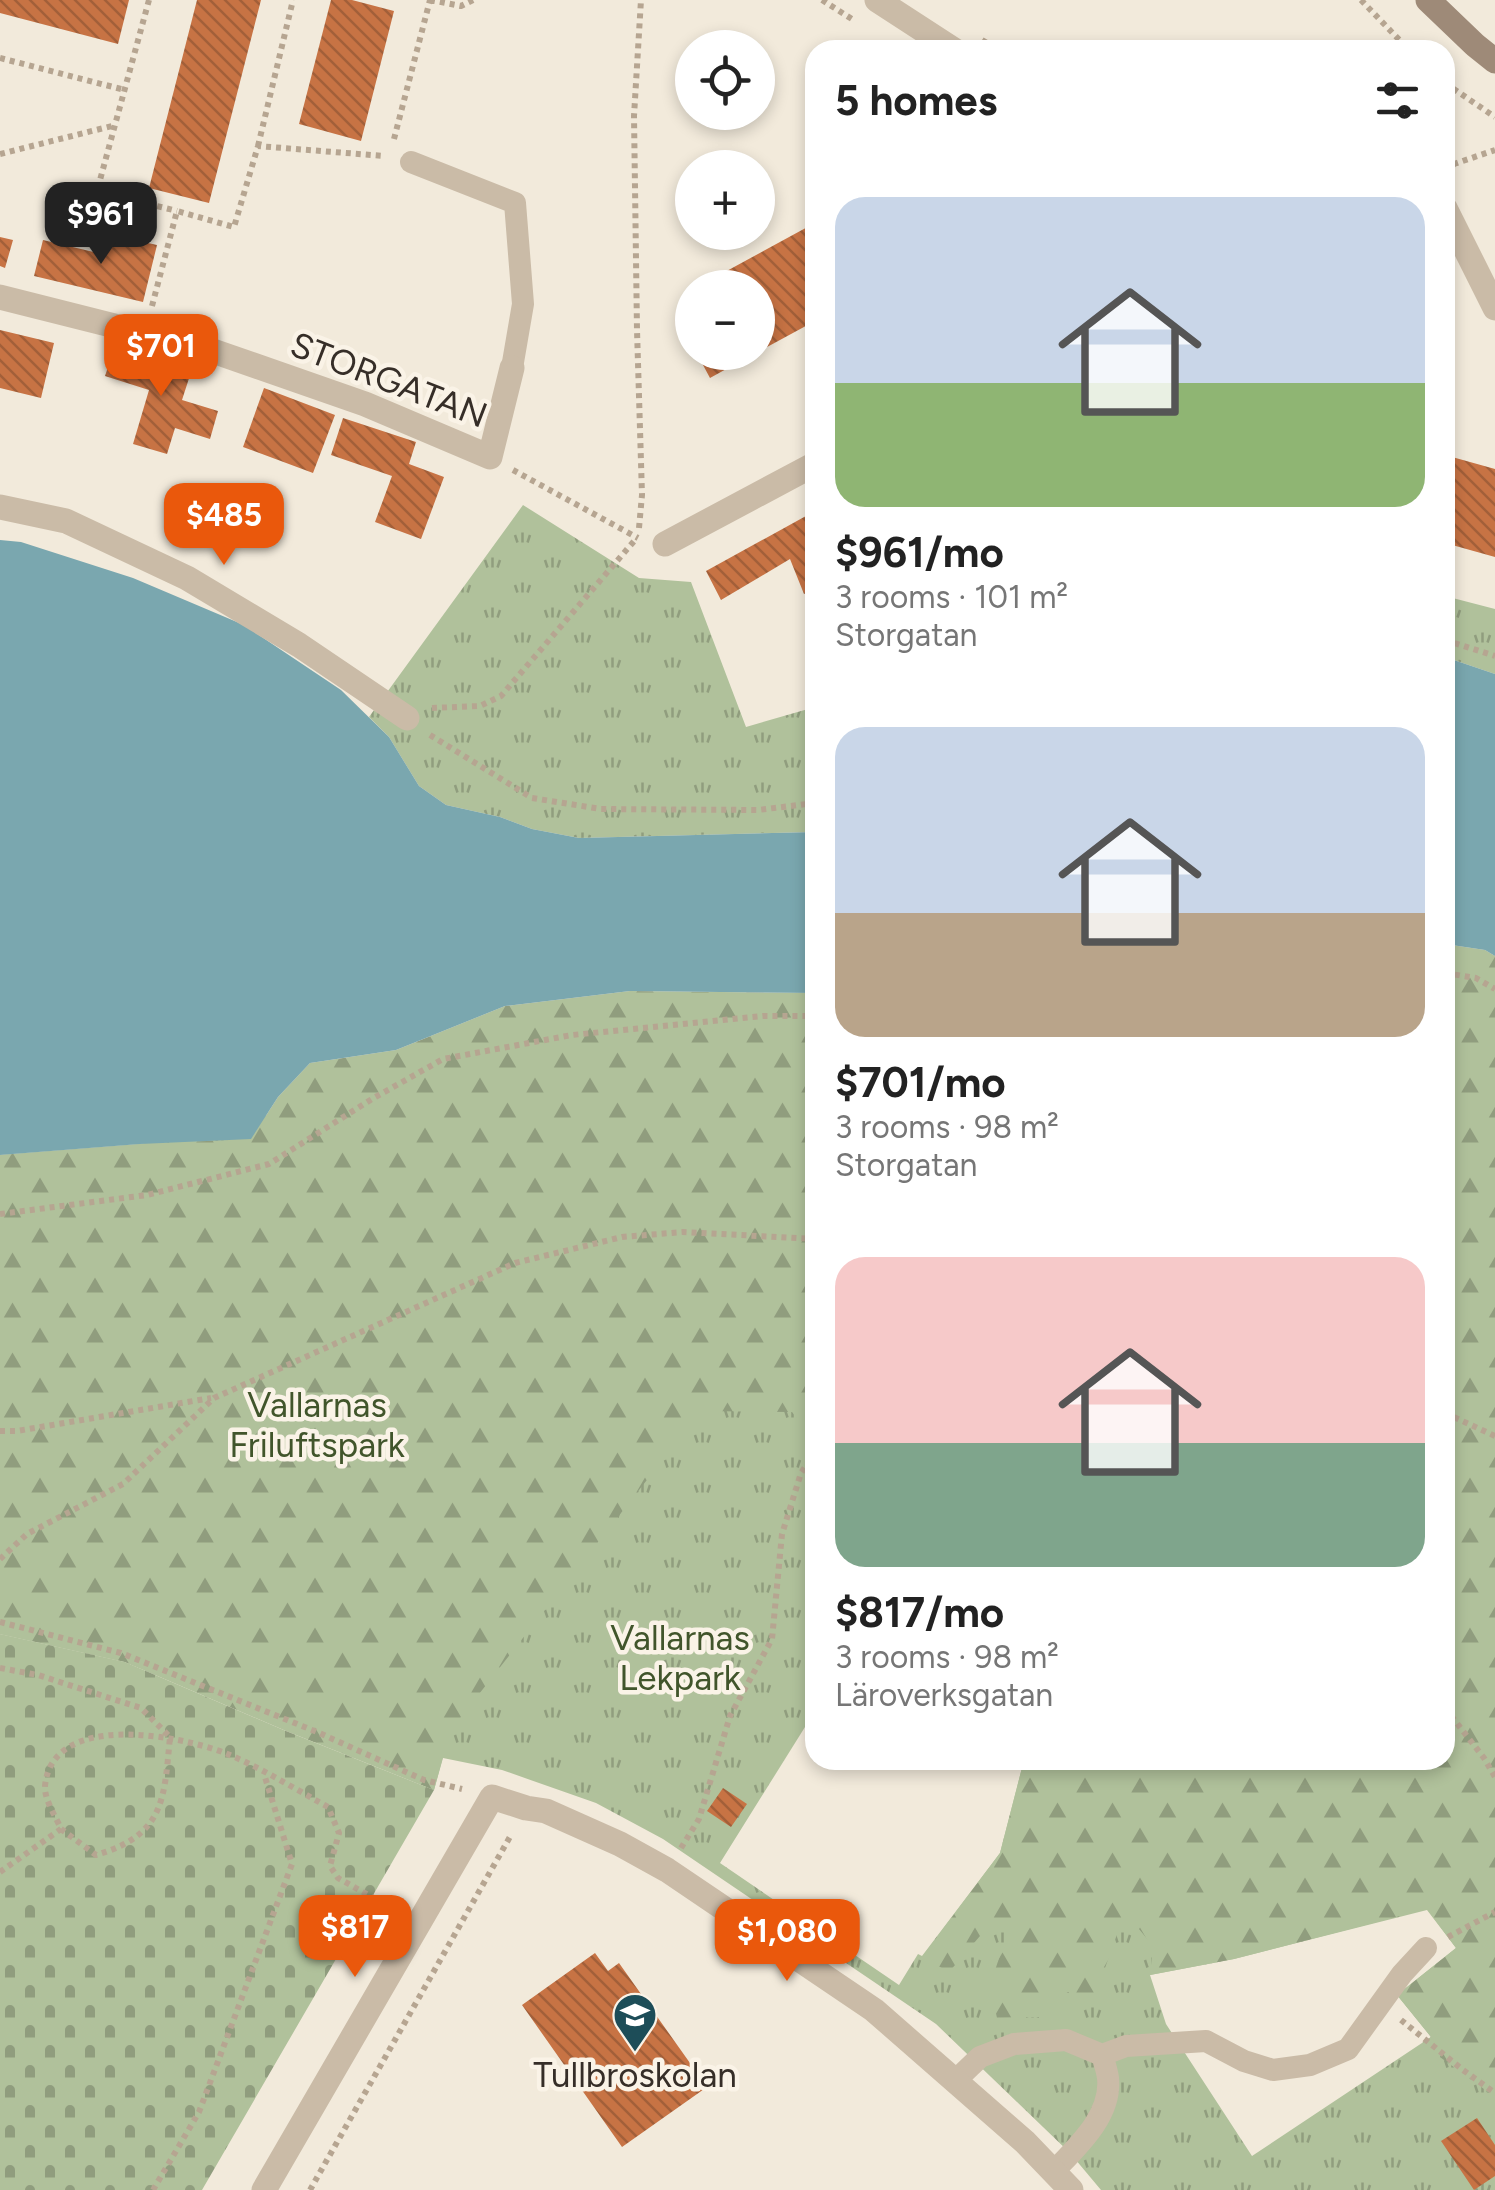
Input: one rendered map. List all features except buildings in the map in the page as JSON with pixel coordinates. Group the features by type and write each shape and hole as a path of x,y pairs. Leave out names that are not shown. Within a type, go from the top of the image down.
{"main road":[{"path":"1428,0 1474,46 1495,60"}],"street":[{"path":"877,0 939,40"},
{"path":"1455,228 1495,308"},
{"name":"STORGATAN","path":"0,297 210,350 365,404 490,457 512,368"},
{"path":"665,544 805,469"},
{"path":"0,506 66,521 187,578 299,645 407,718"},
{"path":"264,2190 492,1797 546,1811 667,1870 874,2010 1062,2180"}],"lane":[{"path":"411,162 515,203 523,304 512,368"},
{"path":"956,2081 980,2056 1014,2044 1066,2040 1102,2055 1126,2046 1206,2041 1273,2070 1310,2065 1348,2048 1426,1948"},
{"path":"1062,2180 1105,2107 1108,2080 1102,2055"}],"path":[{"path":"149,0 97,192 234,227 293,0"},
{"path":"258,146 390,156 430,0 461,6 473,0"},
{"path":"641,0 634,116 642,495 636,538 501,696 480,706 418,708 407,718 446,747 532,798 601,809 758,810 805,804"},
{"path":"1361,0 1399,40"},
{"path":"0,58 125,90"},
{"path":"1455,90 1495,116"},
{"path":"0,154 116,125"},
{"path":"1455,164 1495,150"},
{"path":"145,334 177,211"},
{"path":"490,457 636,538 665,544"},
{"path":"1455,643 1495,656"},
{"path":"1455,975 1476,978 1495,989"},
{"path":"0,1214 148,1196 269,1164 443,1059 572,1034 763,1016 805,1016"},
{"path":"0,1432 214,1398 515,1263 622,1237 668,1233 805,1239"},
{"path":"0,1559 27,1534 123,1484 214,1398"},
{"path":"1455,1418 1495,1436"},
{"path":"667,1870 699,1819 730,1716 772,1640 782,1534 805,1467"},
{"path":"0,1622 121,1653 424,1780 492,1797"},
{"path":"0,1668 38,1675 141,1708 170,1737 166,1791 153,1820 123,1847 96,1855 61,1829 44,1790 52,1760 78,1741 114,1735 170,1737 226,1754 328,1807 338,1833 330,1866 338,1878 402,1913"},
{"path":"1455,1721 1495,1778"},
{"path":"154,2190 199,2112 292,1864 264,1773"},
{"path":"310,2190 526,1808"},
{"path":"0,1872 61,1829"},
{"path":"1426,1948 1495,1912"},
{"path":"1380,2003 1495,2093"}],"green space":[{"path":"523,505 639,578 691,582 746,727 805,710 805,832 579,838 532,829 446,805 419,786 389,737 369,717"},
{"path":"1455,599 1495,609 1495,674 1455,660"},
{"name":"Vallarnas Friluftspark","path":"1455,946 1495,956 1495,2190 1101,2190 1070,2153 936,2024 663,1839 596,1803 502,1770 443,1758 434,1790 125,1662 0,1634 0,1155 140,1144 805,995 805,1727 720,1863 899,1985 918,1954 922,1956 1000,1853 1021,1770 1455,1770","holes":["1427,1910 1456,1948 1397,1995 1431,2037 1252,2156 1166,2024 1150,1975 1234,1959"]},
{"path":"1455,946 1485,950 1495,956 1495,2097 1422,2044 1431,2037 1397,1995 1456,1948 1427,1909 1234,1959 1150,1975 1153,1946 1125,1912 1095,1996 1067,1992 1043,2017 997,2018 990,1985 1011,1923 980,1936 949,1972 922,1957 1000,1853 1021,1770 1455,1770"},
{"name":"Vallarnas Friluftspark","path":"630,991 805,993 805,1429 792,1412 701,1411 450,1731 434,1790 125,1662 0,1634 0,1155 251,1139 278,1097 310,1063 396,1050 505,1006"},
{"path":"0,1634 125,1662 434,1790 202,2190 0,2190"}],"water":[{"path":"0,540 21,542 133,578 244,625 341,690 389,737 419,786 446,805 579,838 805,832 805,993 630,991 505,1006 396,1050 310,1063 278,1097 251,1139 0,1155"},
{"path":"1455,660 1495,674 1495,956 1485,950 1455,946"}],"place":[{"name":"Tullbroskolan","path":"635,2053"}],"park label":[{"name":"Vallarnas Lekpark","path":"680,1658"}]}
